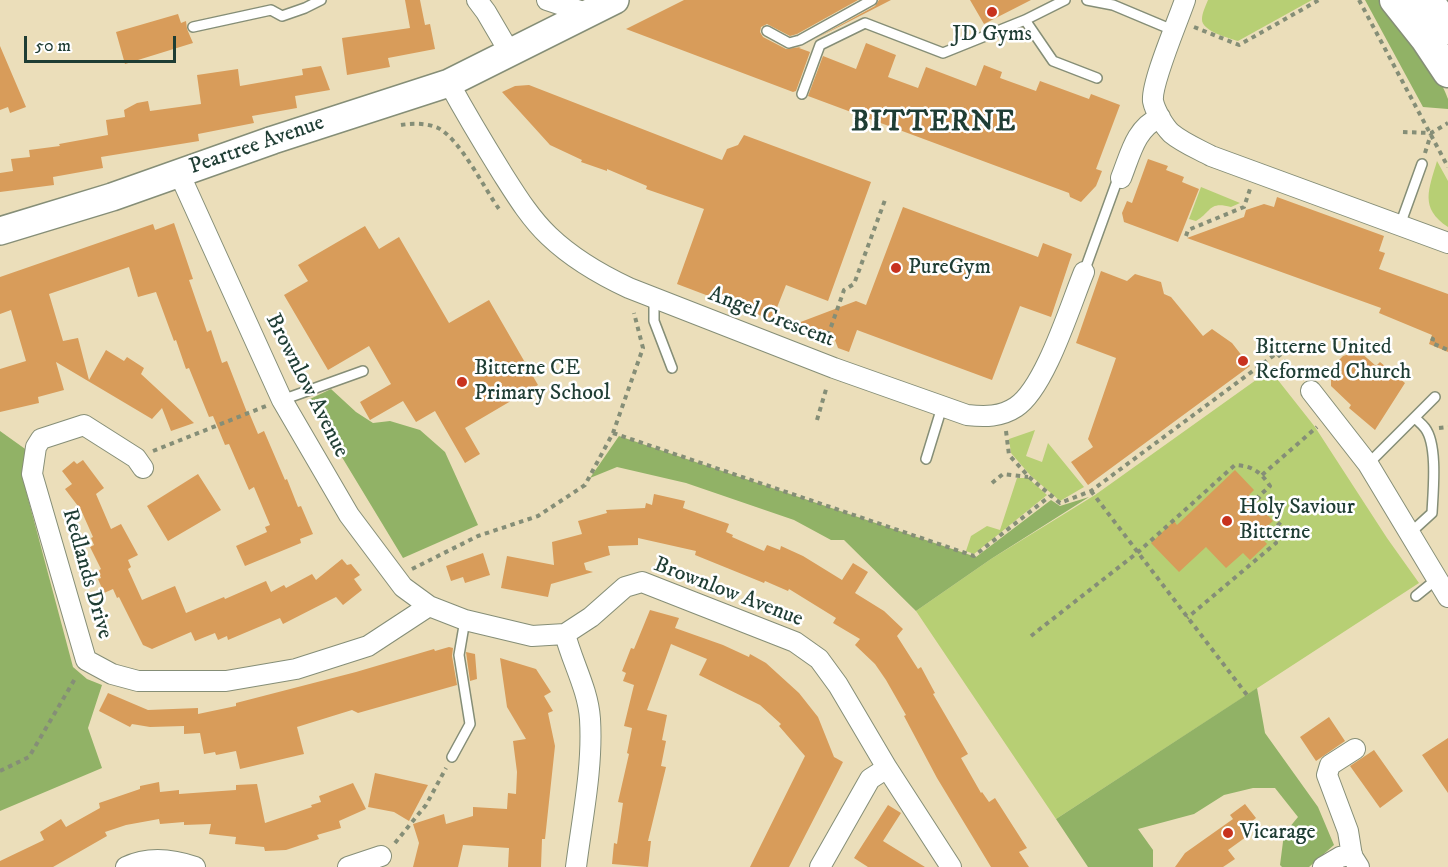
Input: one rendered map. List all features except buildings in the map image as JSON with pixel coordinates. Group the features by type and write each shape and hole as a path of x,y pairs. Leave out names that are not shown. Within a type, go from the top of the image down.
{"main road":[{"path":"1395,0 1426,39 1448,72"},
{"path":"1428,0 1448,28"}],"street":[{"path":"477,0 510,53"},
{"path":"547,0 589,14"},
{"name":"Peartree Avenue","path":"0,231 112,196 449,83 615,0"},
{"path":"1185,0 1153,101 1170,132 1211,156 1448,243"},
{"name":"Angel Crescent","path":"449,83 474,128 524,207 547,235 573,256 608,278 654,298 826,365 967,415 987,417 1009,411 1025,400 1035,388 1084,272"},
{"path":"1121,178 1140,131 1150,121 1160,117"},
{"name":"Brownlow Avenue","path":"179,173 282,400 349,515 403,587 429,606 465,620 532,636 565,634 591,617 625,587 642,582 795,642 819,658 951,867"},
{"path":"1311,391 1368,464 1448,597"},
{"name":"Redlands Drive","path":"140,463 84,425 41,439 36,447 32,474 86,660 112,674 138,681 220,682 297,669 368,646 429,606"},
{"path":"565,634 585,692 590,719 588,764 576,867"},
{"path":"1323,867 1340,857 1355,860 1348,831 1328,775 1330,765 1355,749"},
{"path":"820,867 870,780 887,768"},
{"path":"348,867 381,856"},
{"path":"126,867 137,862 173,859 195,867"}],"lane":[{"path":"193,27 271,10 282,16 321,0"},
{"path":"767,31 789,42 800,40 872,0"},
{"path":"802,94 820,45 865,22 943,53 1025,20 1064,0"},
{"path":"1087,0 1113,5 1175,31"},
{"path":"1025,20 1053,61 1097,78"},
{"path":"1400,225 1422,164"},
{"path":"1084,272 1117,181 1121,178"},
{"path":"654,298 654,321 672,368"},
{"path":"282,400 363,371"},
{"path":"1368,464 1435,397"},
{"path":"926,459 942,407"},
{"path":"1409,534 1432,513 1434,478 1431,440 1426,429 1415,418"},
{"path":"1416,596 1437,579"},
{"path":"452,757 470,724 459,655 465,620"}],"path":[{"path":"1199,30 1239,45 1319,0"},
{"path":"1359,0 1448,167"},
{"path":"1403,132 1431,134 1448,123"},
{"path":"1186,236 1188,230 1244,207 1256,172"},
{"path":"817,420 826,365 844,290 854,284 885,200"},
{"path":"396,577 478,536 538,516 585,485 613,433 643,348 634,313"},
{"path":"1431,338 1432,343 1448,350"},
{"path":"1006,430 1009,455 1029,477 1060,503 1091,491 1277,353 1311,391"},
{"path":"140,463 282,400"},
{"path":"1262,475 1329,416"},
{"path":"613,433 974,556 1050,496"},
{"path":"1031,636 1137,553 1235,465 1249,465 1262,475 1270,486 1258,497 1281,522 1268,535 1276,543 1187,618"},
{"path":"992,483 1003,474 1029,477"},
{"path":"1091,491 1247,694"},
{"path":"0,771 29,757 86,660"},
{"path":"381,856 398,841 426,805 452,757"}],"green space":[{"path":"1208,0 1312,0 1238,41 1216,33 1203,23 1203,14"},
{"path":"1365,0 1380,0 1407,34 1444,89 1448,99 1448,109 1423,107"},
{"path":"1437,161 1448,181 1448,227 1433,213 1430,205 1429,189"},
{"path":"1201,187 1240,203 1231,207 1214,206 1196,221 1189,219"},
{"path":"1270,370 1315,427 1419,583 1056,819 916,611 991,559 1095,495"},
{"path":"331,389 356,412 373,423 390,421 420,430 445,452 478,525 403,558 317,416 310,399"},
{"path":"1035,430 1026,456 1042,462 1048,443 1084,487 1060,501 1030,475 1011,453 1009,439"},
{"path":"0,431 28,451 25,487 73,667 87,679 102,685 88,728 102,768 0,811"},
{"path":"619,436 976,557 1051,500 1060,506 1089,497 991,559 916,611 844,540 831,540 794,520 686,483 617,467 590,478"},
{"path":"1017,478 1028,478 1047,495 974,554 966,551 971,536 987,526 1000,530"},
{"path":"1257,688 1265,733 1318,807 1334,845 1309,867 1282,867 1280,865 1284,834 1298,817 1275,788 1253,788 1224,795 1194,814 1138,829 1153,850 1153,867 1088,867 1056,819"}],"place":[{"name":"JD Gyms","path":"992,12"},
{"name":"PureGym","path":"896,268"},
{"name":"Bitterne United Reformed Church","path":"1243,361"},
{"name":"Bitterne CE Primary School","path":"462,382"},
{"name":"Holy Saviour Bitterne","path":"1227,521"},
{"name":"Vicarage","path":"1228,833"}],"district":[{"name":"BITTERNE","path":"934,124"}]}
